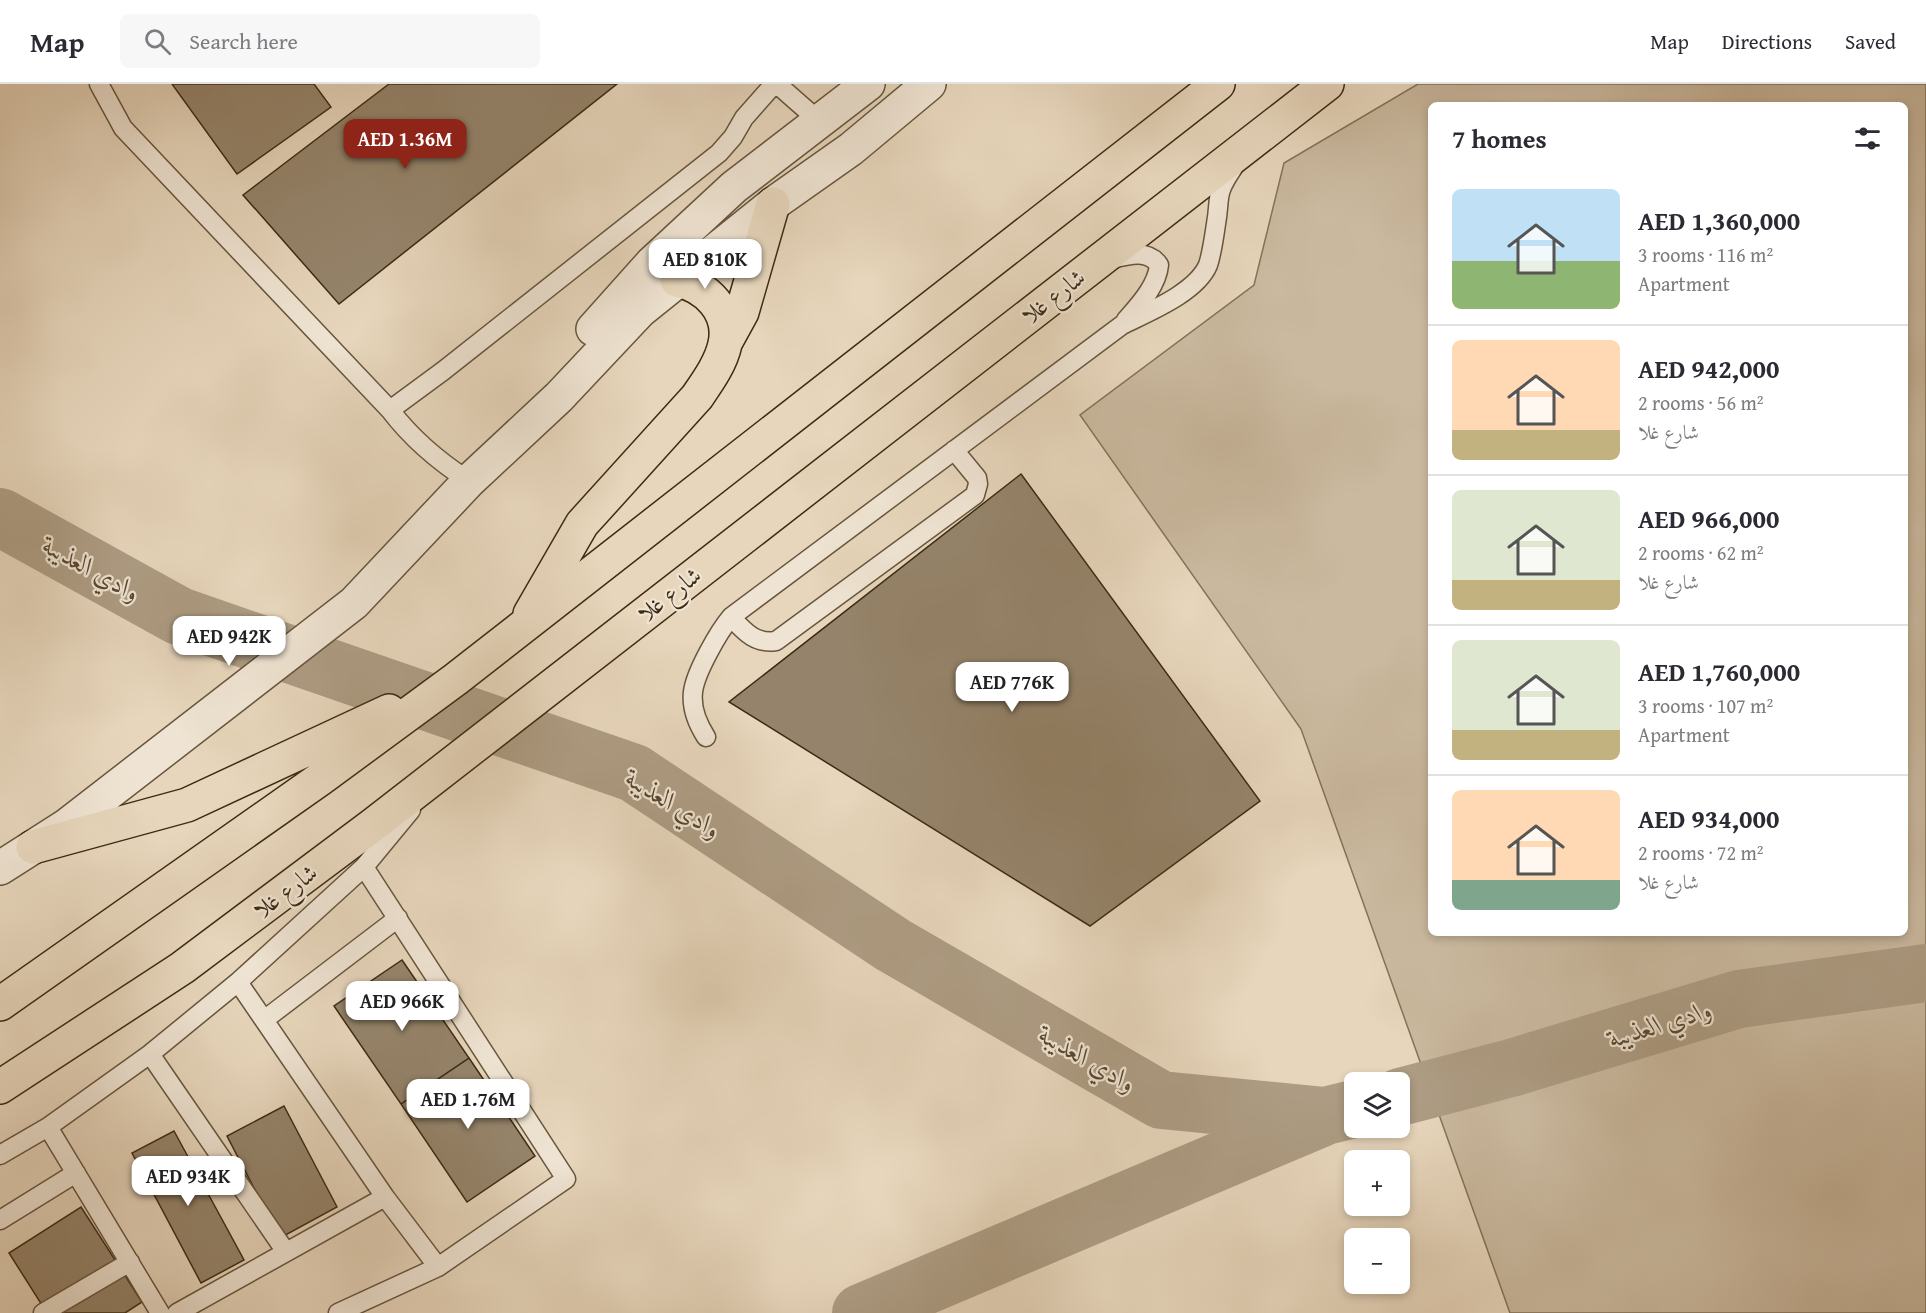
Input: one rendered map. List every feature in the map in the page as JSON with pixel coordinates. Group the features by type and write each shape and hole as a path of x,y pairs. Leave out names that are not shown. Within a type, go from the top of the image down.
{"main road":[{"path":"0,1004 320,779 456,679 1218,84"},
{"name":"شارع غلا","path":"0,1087 182,968 445,769 1327,84"},
{"path":"521,629 582,524 697,397 710,378 742,312 772,204"},
{"path":"677,280 702,289 713,300 722,316 725,343"},
{"path":"33,847 187,805 456,679"}],"street":[{"path":"469,481 573,351 652,263 734,188 868,84"},
{"path":"0,868 66,826 354,603 469,481 559,396 640,311 772,204 851,149 929,84"},
{"path":"772,204 787,172 819,121"}],"lane":[{"path":"99,84 123,129 390,410 405,429 438,461 469,481"},
{"path":"390,410 443,371 719,153 733,137 744,118 776,84 819,121"},
{"path":"706,736 693,709 693,690 719,630 731,617 1122,325 1183,291 1208,266 1217,222 1217,194 1246,147"},
{"path":"1096,263 1137,254 1148,255 1159,265 1158,274 1143,299 1122,325"},
{"path":"731,617 753,639 765,642 776,640 975,495 977,478 954,450"},
{"path":"0,1155 48,1126 150,1054 238,982 364,867 445,769"},
{"path":"338,1313 438,1267 566,1179 364,867"},
{"path":"264,1020 398,918"},
{"path":"238,982 385,1197 438,1267"},
{"path":"150,1054 286,1252"},
{"path":"48,1126 160,1313"},
{"path":"0,1220 76,1173"},
{"path":"177,1313 385,1197"},
{"path":"43,1313 130,1262"}],"shaded area":[{"path":"1418,84 1926,84 1926,1313 1510,1313 1301,729 1080,415 1254,285 1284,163"}],"building":[{"path":"172,84 314,84 331,107 237,174"},
{"path":"389,84 617,84 339,304 243,195"},
{"path":"1021,474 1260,801 1090,926 729,702"},
{"path":"402,960 469,1058 401,1104 334,1006"},
{"path":"469,1058 535,1156 467,1202 401,1104"},
{"path":"284,1106 337,1207 280,1238 227,1136"},
{"path":"174,1131 244,1260 201,1283 132,1153"},
{"path":"81,1207 142,1302 125,1313 47,1313 9,1253"}],"waterway":[{"name":"وادي العذيبة","path":"0,517 179,616 634,773 893,945 1161,1100 1325,1116 1344,1111"},
{"name":"وادي العذيبة","path":"1410,1094 1511,1068 1739,999 1926,973"},
{"name":"وادي العذيبة","path":"861,1313 1321,1118"}]}
